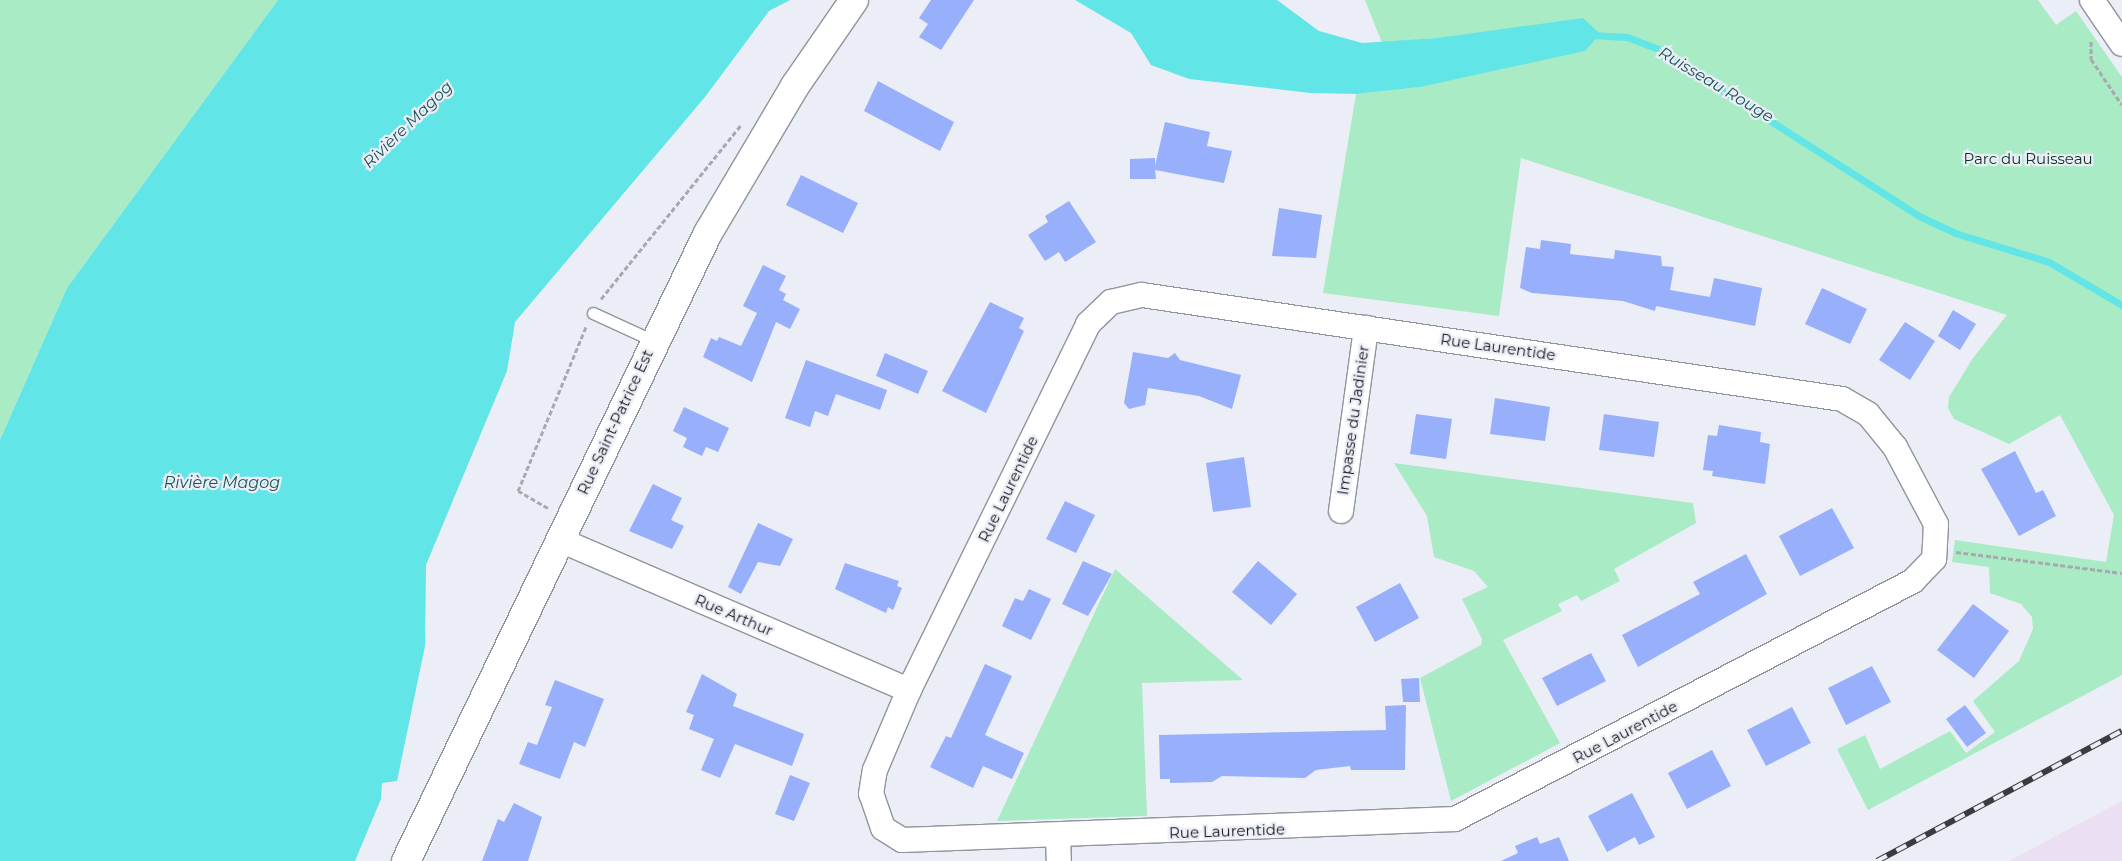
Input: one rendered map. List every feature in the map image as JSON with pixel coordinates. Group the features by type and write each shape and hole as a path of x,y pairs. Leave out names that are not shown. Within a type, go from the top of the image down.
{"street":[{"name":"Rue Saint-Patrice Est","path":"406,861 558,527 654,341 748,162 854,0"},
{"path":"2092,0 2122,44"},
{"name":"Rue Laurentide","path":"1142,295 1842,399 1868,414 1888,435 1936,524 1937,550 1929,568 1913,581 1455,819 913,843 883,828 872,806 872,782 909,690 1088,324 1102,308 1121,298 1142,295"},
{"name":"Impasse du Jadinier","path":"1341,512 1366,328"},
{"name":"Rue Arthur","path":"558,527 909,690"},
{"path":"1058,837 1059,861"}],"lane":[{"path":"593,313 654,341"}],"path":[{"path":"2097,69 2122,105"},
{"path":"558,527 518,491 593,313 616,275 747,118"},
{"path":"1937,550 2122,573"}],"shaded area":[{"path":"2122,801 2122,861 2009,861"}],"green space":[{"path":"0,0 278,0 67,288 0,440"},
{"name":"Parc du Ruisseau","path":"1365,0 2038,0 2056,25 2076,11 2122,77 2122,675 1868,810 1837,749 1865,735 1880,769 1950,731 1966,753 1995,732 1973,701 2019,661 2033,629 2032,617 2021,604 1990,593 1989,567 1952,562 1955,540 2106,562 2114,515 2060,415 2009,444 1954,419 1948,408 1949,397 1973,358 2007,315 1521,158 1499,316 1323,293 1356,94 1420,87 1464,73 1438,38 1382,43"},
{"path":"1394,463 1693,503 1696,523 1614,569 1620,581 1581,601 1577,595 1558,604 1562,611 1503,640 1560,743 1451,801 1420,678 1481,645 1482,639 1462,599 1488,587 1474,571 1434,557 1427,516"},
{"path":"1115,569 1243,680 1142,683 1147,816 997,821"}],"water":[{"name":"Rivière Magog","path":"278,0 790,0 769,11 705,97 515,322 507,371 426,565 425,646 397,781 382,783 381,799 355,861 0,861 0,440 67,288"},
{"path":"1075,0 1277,0 1319,31 1362,43 1438,38 1583,18 1600,34 1585,51 1420,87 1356,94 1310,93 1189,79 1151,65 1131,33"}],"building":[{"path":"931,0 974,0 941,50 919,37 928,24 919,18"},
{"path":"878,81 954,122 940,151 864,111"},
{"path":"1165,122 1210,132 1207,146 1232,151 1224,183 1155,170 1156,179 1130,179 1130,159 1155,158 1155,166"},
{"path":"801,175 858,203 843,233 786,205"},
{"path":"1069,201 1096,242 1065,262 1059,252 1045,261 1028,235 1048,222 1045,216"},
{"path":"1279,208 1322,215 1316,258 1272,256"},
{"path":"1541,240 1571,244 1570,254 1614,259 1615,250 1661,256 1662,266 1674,267 1670,290 1710,297 1714,278 1762,288 1755,326 1656,306 1655,311 1623,301 1532,293 1520,288 1526,247 1540,249"},
{"path":"763,265 786,276 779,290 786,294 783,300 800,309 790,329 776,322 752,382 703,357 711,338 717,341 719,337 741,346 757,313 743,306"},
{"path":"1822,288 1867,309 1850,344 1805,324"},
{"path":"990,302 1024,318 1019,328 1024,331 986,413 942,391"},
{"path":"1953,310 1976,324 1960,350 1938,336"},
{"path":"1905,322 1935,341 1910,380 1879,360"},
{"path":"1133,352 1168,358 1175,353 1180,360 1241,375 1232,409 1199,396 1148,388 1145,405 1129,409 1124,403"},
{"path":"885,353 928,371 918,394 876,376"},
{"path":"806,360 887,390 880,410 836,394 828,416 815,411 810,427 785,418"},
{"path":"1495,398 1550,407 1545,441 1490,434"},
{"path":"684,407 729,428 718,452 706,447 702,456 683,447 687,438 673,431"},
{"path":"1416,414 1452,419 1446,459 1410,454"},
{"path":"1604,414 1659,422 1654,457 1599,450"},
{"path":"1719,425 1761,432 1760,442 1770,444 1765,484 1712,476 1713,471 1703,470 1708,435 1717,436"},
{"path":"2015,451 2036,493 2043,490 2056,516 2019,536 1981,469"},
{"path":"1244,457 1251,507 1213,512 1206,463"},
{"path":"653,484 682,498 671,520 684,526 672,549 629,531"},
{"path":"1065,501 1095,515 1076,553 1046,539"},
{"path":"1832,508 1854,548 1800,576 1779,536"},
{"path":"758,523 793,539 780,566 758,562 741,594 728,587"},
{"path":"1746,554 1767,594 1638,667 1622,635 1700,594 1693,582"},
{"path":"1083,561 1112,574 1088,616 1062,604"},
{"path":"1258,561 1297,594 1271,625 1232,592"},
{"path":"845,563 899,581 897,586 902,588 893,610 888,607 886,613 835,589"},
{"path":"1400,583 1419,618 1375,642 1356,607"},
{"path":"1029,589 1051,599 1031,640 1002,626 1015,598 1023,601"},
{"path":"1973,604 2009,631 1974,678 1937,650"},
{"path":"1591,653 1606,681 1557,706 1542,678"},
{"path":"985,664 1012,676 985,735 1024,753 1012,779 983,766 973,788 930,767 946,736 951,738"},
{"path":"1872,666 1891,702 1846,725 1828,688"},
{"path":"702,674 737,694 733,706 804,734 792,766 735,744 720,778 701,770 714,739 689,729 694,715 686,712"},
{"path":"1419,678 1420,702 1403,702 1401,679"},
{"path":"555,680 604,699 585,747 574,742 560,779 519,764 528,742 537,745 552,707 545,705"},
{"path":"1406,705 1405,770 1351,770 1350,766 1316,770 1305,778 1222,776 1212,782 1170,783 1170,779 1160,779 1159,735 1386,730 1385,706"},
{"path":"1965,705 1986,733 1967,747 1946,719"},
{"path":"1792,707 1811,743 1766,766 1747,730"},
{"path":"1712,750 1731,786 1687,809 1668,773"},
{"path":"790,775 810,783 794,821 775,814"},
{"path":"1632,793 1655,837 1639,845 1635,837 1607,852 1588,816"},
{"path":"514,803 542,817 528,861 482,861 498,819 504,822"},
{"path":"1537,837 1540,844 1559,837 1569,861 1501,861 1518,853 1515,846"}],"waterway":[{"name":"Ruisseau Rouge","path":"1591,35 1627,37 1658,49 1919,216 1955,233 2049,262 2122,305"}],"railway":[{"path":"1877,861 2122,731"}]}
